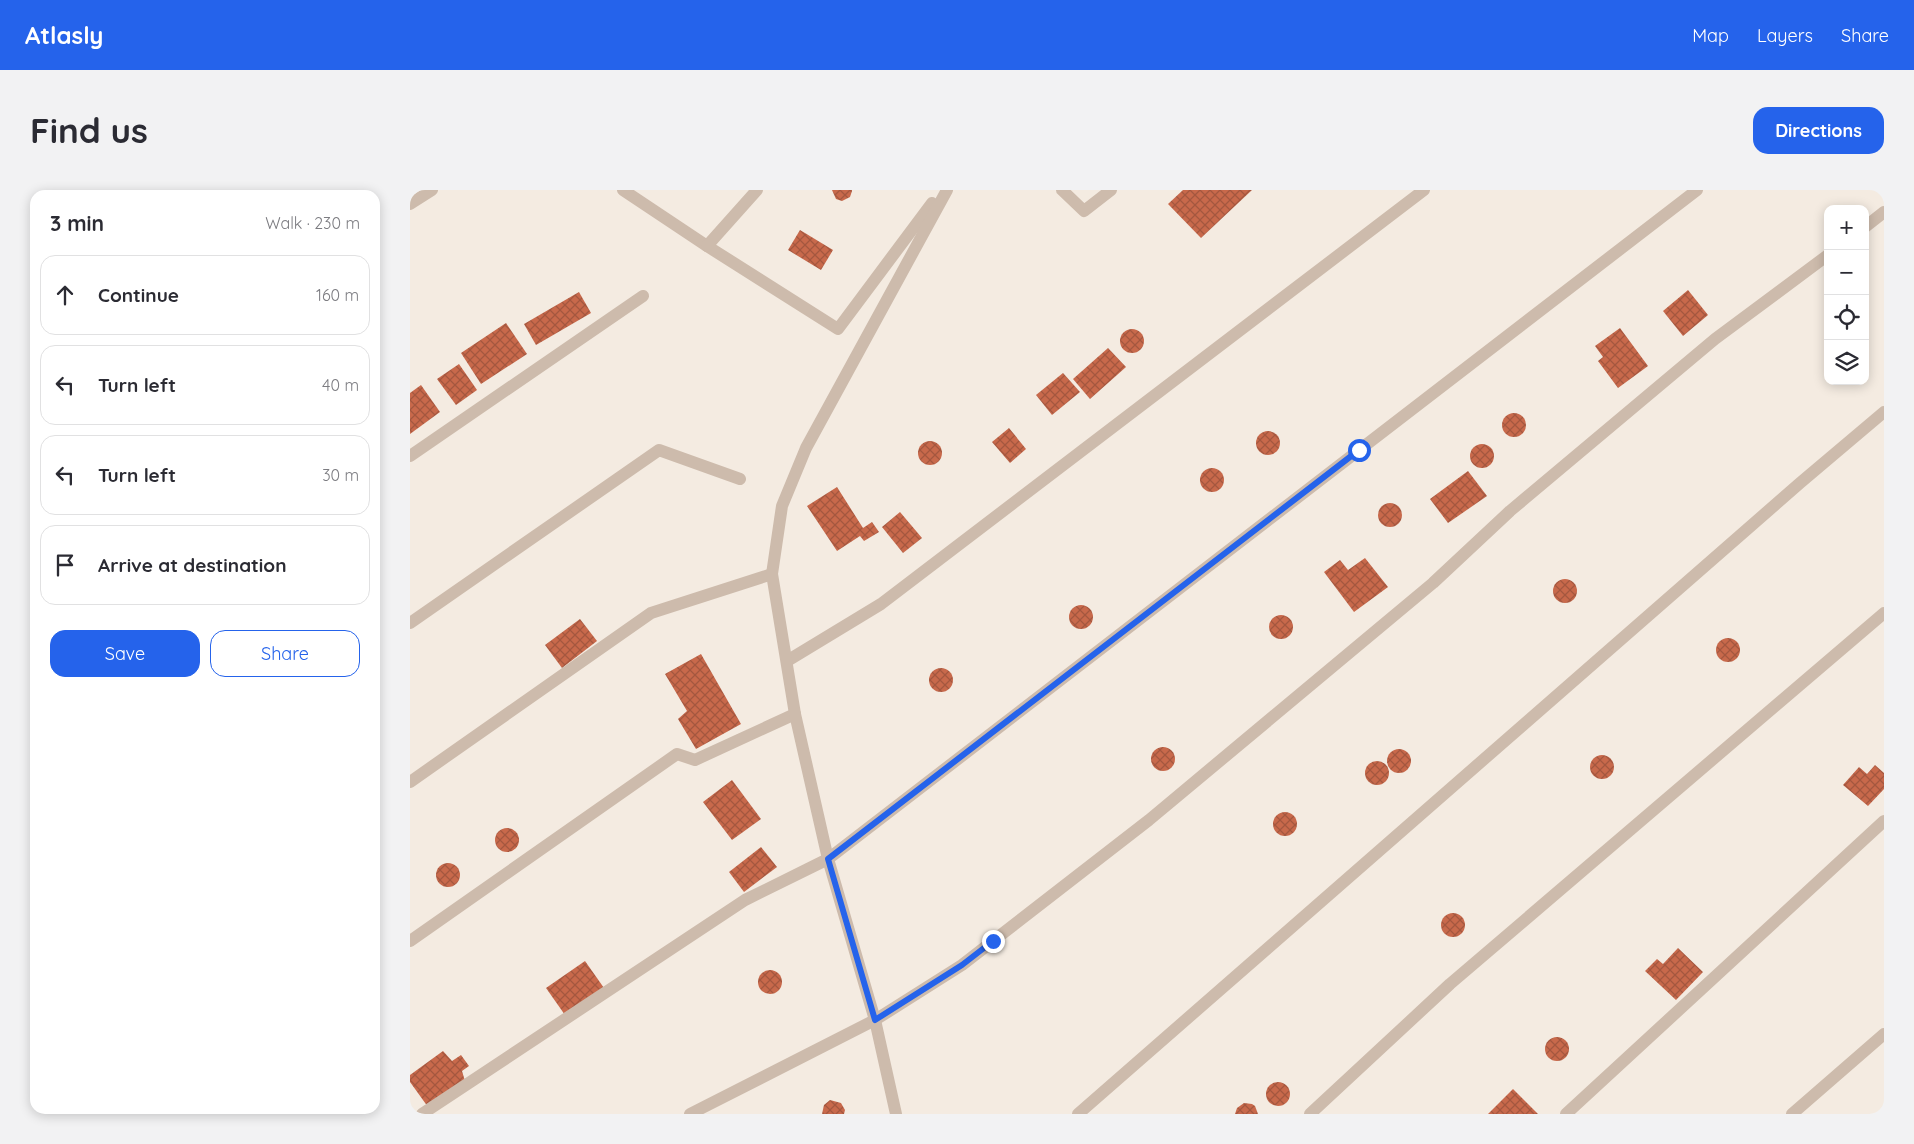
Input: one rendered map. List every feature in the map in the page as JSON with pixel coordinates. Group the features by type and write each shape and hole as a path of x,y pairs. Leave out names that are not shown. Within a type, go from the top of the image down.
{"street":[{"path":"410,204 432,190"},
{"path":"623,190 838,329 943,190"},
{"path":"707,246 757,190"},
{"path":"896,1114 875,1020 828,859 795,714 772,574 782,506 806,448 947,190"},
{"path":"1062,190 1084,211 1111,190"},
{"path":"787,661 881,604 1424,190"},
{"path":"422,1114 745,900 828,859 1697,190"},
{"path":"1869,223 1884,212"},
{"path":"690,1114 875,1020 962,965 1149,820 1433,583 1510,511 1715,339 1824,258"},
{"path":"410,456 643,296"},
{"path":"1078,1114 1785,496 1884,412"},
{"path":"410,622 658,450 740,479"},
{"path":"410,782 650,613 772,574"},
{"path":"1310,1114 1450,984 1884,612"},
{"path":"410,941 677,754 695,760 795,714"},
{"path":"1566,1114 1884,821"},
{"path":"1792,1114 1884,1034"}],"building":[{"path":"832,190 852,191 850,197 842,201 836,199"},
{"path":"1183,190 1252,190 1201,238 1168,204"},
{"path":"800,230 833,250 821,270 788,250"},
{"path":"1688,290 1708,315 1683,336 1663,311"},
{"path":"579,292 591,313 536,345 524,324"},
{"path":"506,323 527,354 481,384 461,353"},
{"path":"1620,328 1648,366 1618,388 1598,361 1603,357 1595,346"},
{"path":"1132,329 1140,333 1144,341 1140,349 1132,353 1124,349 1120,341 1124,333"},
{"path":"1108,348 1126,367 1090,399 1073,379"},
{"path":"459,364 477,390 456,405 437,379"},
{"path":"1063,373 1080,392 1052,415 1036,395"},
{"path":"421,385 440,412 410,434 410,393"},
{"path":"1514,413 1522,417 1526,425 1522,433 1514,437 1506,433 1502,425 1506,417"},
{"path":"1009,428 1026,449 1010,463 992,442"},
{"path":"1268,431 1276,435 1280,443 1276,451 1268,455 1260,451 1256,443 1260,435"},
{"path":"930,441 938,445 942,453 938,461 930,465 922,461 918,453 922,445"},
{"path":"1482,444 1490,448 1494,456 1490,464 1482,468 1474,464 1470,456 1474,448"},
{"path":"1212,468 1220,472 1224,480 1220,488 1212,492 1204,488 1200,480 1204,472"},
{"path":"1468,471 1487,496 1448,523 1430,499"},
{"path":"837,487 863,528 872,522 879,532 864,541 860,536 837,551 807,506"},
{"path":"1390,503 1398,507 1402,515 1398,523 1390,527 1382,523 1378,515 1382,507"},
{"path":"900,512 922,538 903,553 882,527"},
{"path":"1365,558 1388,587 1354,612 1324,572 1340,560 1348,570"},
{"path":"1565,579 1573,583 1577,591 1573,599 1565,603 1557,599 1553,591 1557,583"},
{"path":"1081,605 1089,609 1093,617 1089,625 1081,629 1073,625 1069,617 1073,609"},
{"path":"1281,615 1289,619 1293,627 1289,635 1281,639 1273,635 1269,627 1273,619"},
{"path":"580,619 597,641 562,668 545,645"},
{"path":"1728,638 1736,642 1740,650 1736,658 1728,662 1720,658 1716,650 1720,642"},
{"path":"701,654 741,724 696,749 678,719 687,711 665,674"},
{"path":"941,668 949,672 953,680 949,688 941,692 933,688 929,680 933,672"},
{"path":"1163,747 1171,751 1175,759 1171,767 1163,771 1155,767 1151,759 1155,751"},
{"path":"1399,749 1407,753 1411,761 1407,769 1399,773 1391,769 1387,761 1391,753"},
{"path":"1602,755 1610,759 1614,767 1610,775 1602,779 1594,775 1590,767 1594,759"},
{"path":"1377,761 1385,765 1389,773 1385,781 1377,785 1369,781 1365,773 1369,765"},
{"path":"1875,765 1884,773 1884,789 1868,806 1843,785 1859,767 1867,774"},
{"path":"732,780 761,819 732,840 703,802"},
{"path":"1285,812 1293,816 1297,824 1293,832 1285,836 1277,832 1273,824 1277,816"},
{"path":"507,828 515,832 519,840 515,848 507,852 499,848 495,840 499,832"},
{"path":"761,847 777,867 744,892 729,872"},
{"path":"448,863 456,867 460,875 456,883 448,887 440,883 436,875 440,867"},
{"path":"1453,913 1461,917 1465,925 1461,933 1453,937 1445,933 1441,925 1445,917"},
{"path":"1678,948 1703,972 1676,1000 1645,971 1657,959 1663,964"},
{"path":"585,961 604,988 565,1015 546,988"},
{"path":"770,970 778,974 782,982 778,990 770,994 762,990 758,982 762,974"},
{"path":"1557,1037 1565,1041 1569,1049 1565,1057 1557,1061 1549,1057 1545,1049 1549,1041"},
{"path":"443,1051 452,1061 461,1055 469,1066 462,1071 465,1081 428,1107 410,1082 410,1075"},
{"path":"1278,1082 1286,1086 1290,1094 1286,1102 1278,1106 1270,1102 1266,1094 1270,1086"},
{"path":"1513,1089 1538,1114 1488,1114"},
{"path":"830,1100 841,1103 845,1110 844,1114 822,1114 824,1105"},
{"path":"1244,1103 1255,1106 1258,1114 1235,1114 1237,1108"}],"route":[{"path":"993,941 962,965 875,1020 828,859 1359,450"}]}
